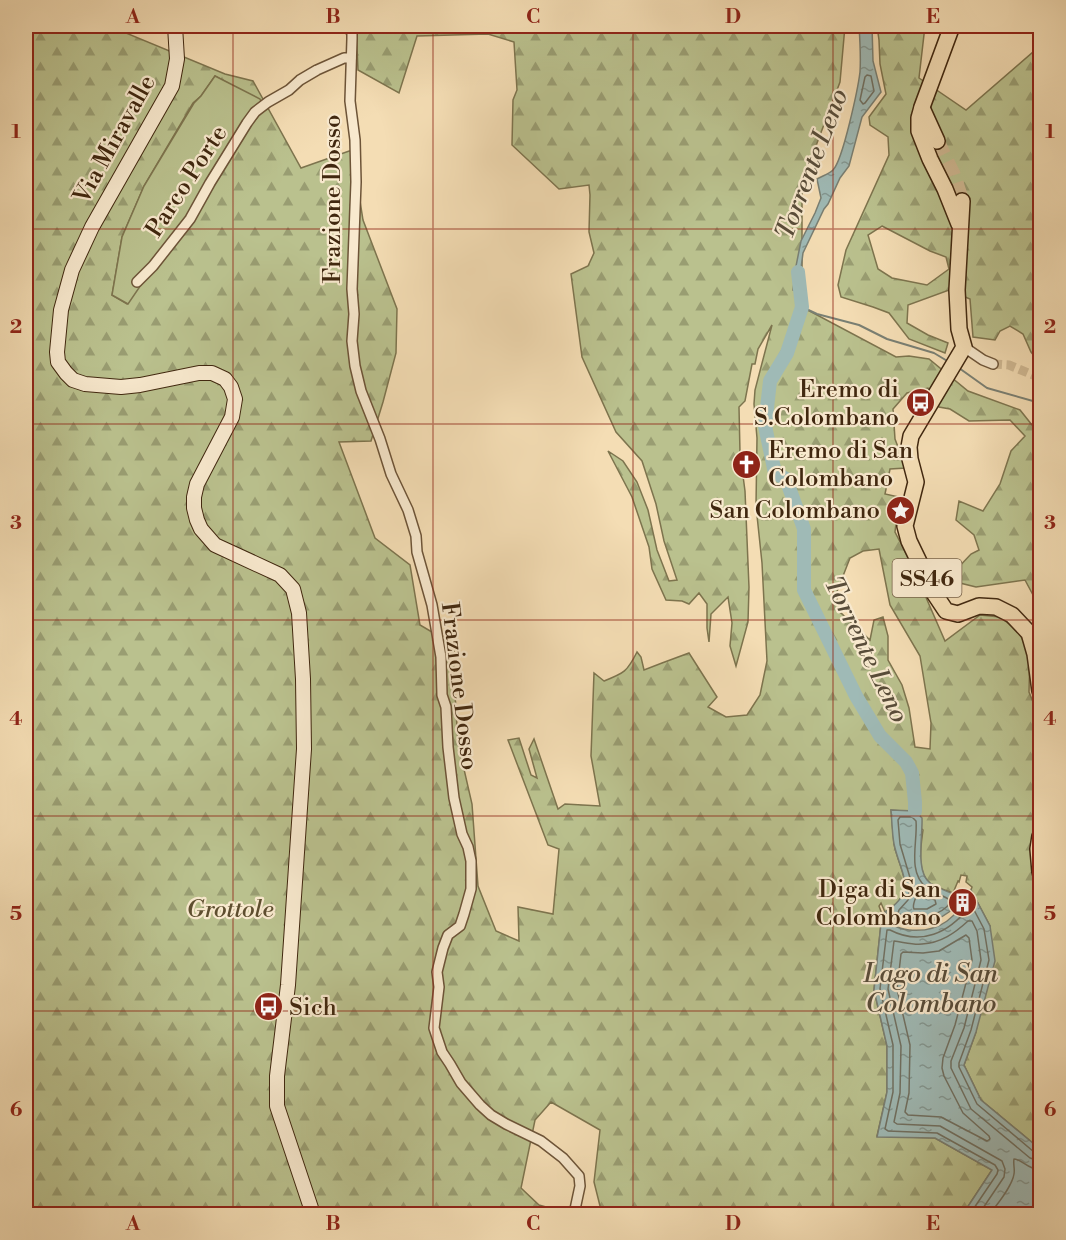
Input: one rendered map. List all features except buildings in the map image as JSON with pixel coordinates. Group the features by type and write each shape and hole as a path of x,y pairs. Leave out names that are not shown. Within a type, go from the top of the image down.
{"main road":[{"path":"952,26 922,107 919,131 960,226"},
{"path":"922,107 937,141"},
{"path":"962,201 957,290 962,351"},
{"name":"SS46","path":"962,351 911,436 910,459 916,482 905,526 909,541 945,611 958,614 979,606 996,607 1012,615 1029,633 1041,691"},
{"path":"1041,836 1038,849 1041,872"}],"street":[{"name":"Via Miravalle","path":"175,26 177,59 172,86 92,227 72,270 61,310 58,362 73,380 85,384 121,387 199,373 212,373 225,379 235,399 232,417 197,484 194,497 197,520 201,529 215,544 280,575 293,589 299,614 304,749 288,985 277,1106 313,1215"},
{"path":"348,26 352,33 351,59"},
{"name":"Parco Porte","path":"137,282 153,266 190,219 255,112 317,70 344,58 351,59"},
{"name":"Frazione Dosso","path":"351,59 350,101 356,154 352,289 354,314 352,341 355,366 361,391 416,536 417,552 432,605 440,648 442,695 446,707 454,798 471,861 471,889 464,914 460,926 448,935 437,972 439,987 434,1028 442,1052 461,1083 480,1105 506,1124 541,1141 563,1158 579,1176 580,1186 574,1215"},
{"path":"962,351 993,364"}],"green space":[{"name":"Grottole","path":"26,26 124,26 121,31 225,74 253,81 301,168 352,150 363,220 397,309 396,353 371,441 339,442 375,538 410,565 420,625 454,645 458,743 472,804 478,886 496,931 519,941 518,907 553,914 559,849 548,845 508,740 519,738 531,775 537,778 529,749 534,739 558,809 565,804 600,806 591,756 594,673 604,681 616,676 627,668 637,652 641,657 644,670 689,653 717,697 708,707 726,717 747,715 760,695 767,661 762,563 756,506 757,438 754,404 755,390 772,325 758,349 755,364 752,364 745,401 739,407 749,587 748,622 736,666 730,646 732,623 728,597 711,614 709,642 707,604 699,593 689,604 666,600 652,569 649,547 632,497 608,451 623,461 637,482 648,510 657,550 669,581 677,580 642,461 616,432 582,357 571,274 588,266 594,253 589,232 589,185 559,189 512,145 513,100 517,90 514,42 488,34 417,36 399,93 358,70 356,26 845,26 840,82 802,183 802,307 896,357 929,359 968,391 1020,410 1040,435 1039,614 1025,580 976,587 960,583 955,571 971,554 979,550 974,535 956,520 959,501 983,511 1000,484 1011,451 1025,436 1010,420 969,421 950,409 939,407 928,388 907,393 893,409 895,439 906,468 890,469 885,494 899,497 895,532 945,641 980,615 1000,617 1018,631 1030,653 1029,692 1040,719 1040,1149 981,1100 964,1065 976,1032 990,926 971,890 972,887 966,882 967,876 961,875 953,893 930,883 923,872 920,858 923,830 902,811 891,810 894,844 903,873 904,889 902,897 885,912 881,903 879,906 882,914 874,990 887,1046 887,1092 877,1136 935,1138 992,1170 963,1214 602,1214 594,1182 600,1130 551,1102 535,1120 521,1188 539,1205 560,1211 542,1214 26,1214 26,430 31,428 26,421","holes":["215,76 237,88 127,304 112,295 122,237 144,186 193,103","879,549 890,605 920,656 931,723 930,749 915,747 909,708 902,685 888,660 888,636 883,617 874,620 870,640 840,612 836,594 850,558 863,551"]},
{"path":"877,26 925,26 919,78 966,110 1040,46 1040,363 1031,352 1023,334 1010,326 1000,331 995,340 973,337 970,299 949,290 908,305 907,323 948,343 945,353 909,339 889,313 841,297 838,285 846,250 889,155 888,137 870,125 869,117 886,94 880,64","holes":["882,226 946,257 949,269 927,285 892,278 878,269 868,235"]},
{"path":"215,76 260,99 264,109 241,138 128,304 112,295 122,237 144,186 194,103"}],"water":[{"path":"859,26 872,26 873,61 881,92 862,117 849,166 840,178 803,253 801,268 804,291 793,290 801,241 821,198 817,179 833,170 837,164 850,123 860,72"},
{"path":"891,810 915,811 922,818 921,862 925,878 945,891 961,897 958,904 942,917 917,924 900,921 885,912 902,897 904,889 903,873 894,844"},
{"name":"Lago di San Colombano","path":"971,890 990,926 995,961 976,1032 964,1065 981,1100 1040,1149 1040,1214 963,1214 992,1170 935,1138 877,1137 887,1092 887,1046 874,990 882,914 890,923 901,928 930,929 939,926 954,915"}],"waterway":[{"name":"Torrente Leno","path":"798,272 802,307 787,353 770,381 765,426 775,473 786,479 804,529 804,590 856,696 880,736 906,762 912,773 915,811"},
{"path":"802,307 817,314 859,325 887,339 934,353 949,362"},
{"path":"959,368 987,388 1040,403"}],"tunnel":[{"path":"937,141 953,174 962,201"},
{"path":"993,364 1009,365 1040,378"}],"place":[{"name":"Eremo di S.Colombano","path":"920,403"},
{"name":"Eremo di San Colombano","path":"747,464"},
{"name":"San Colombano","path":"901,510"},
{"name":"Diga di San Colombano","path":"962,903"},
{"name":"Sich","path":"268,1007"}]}
